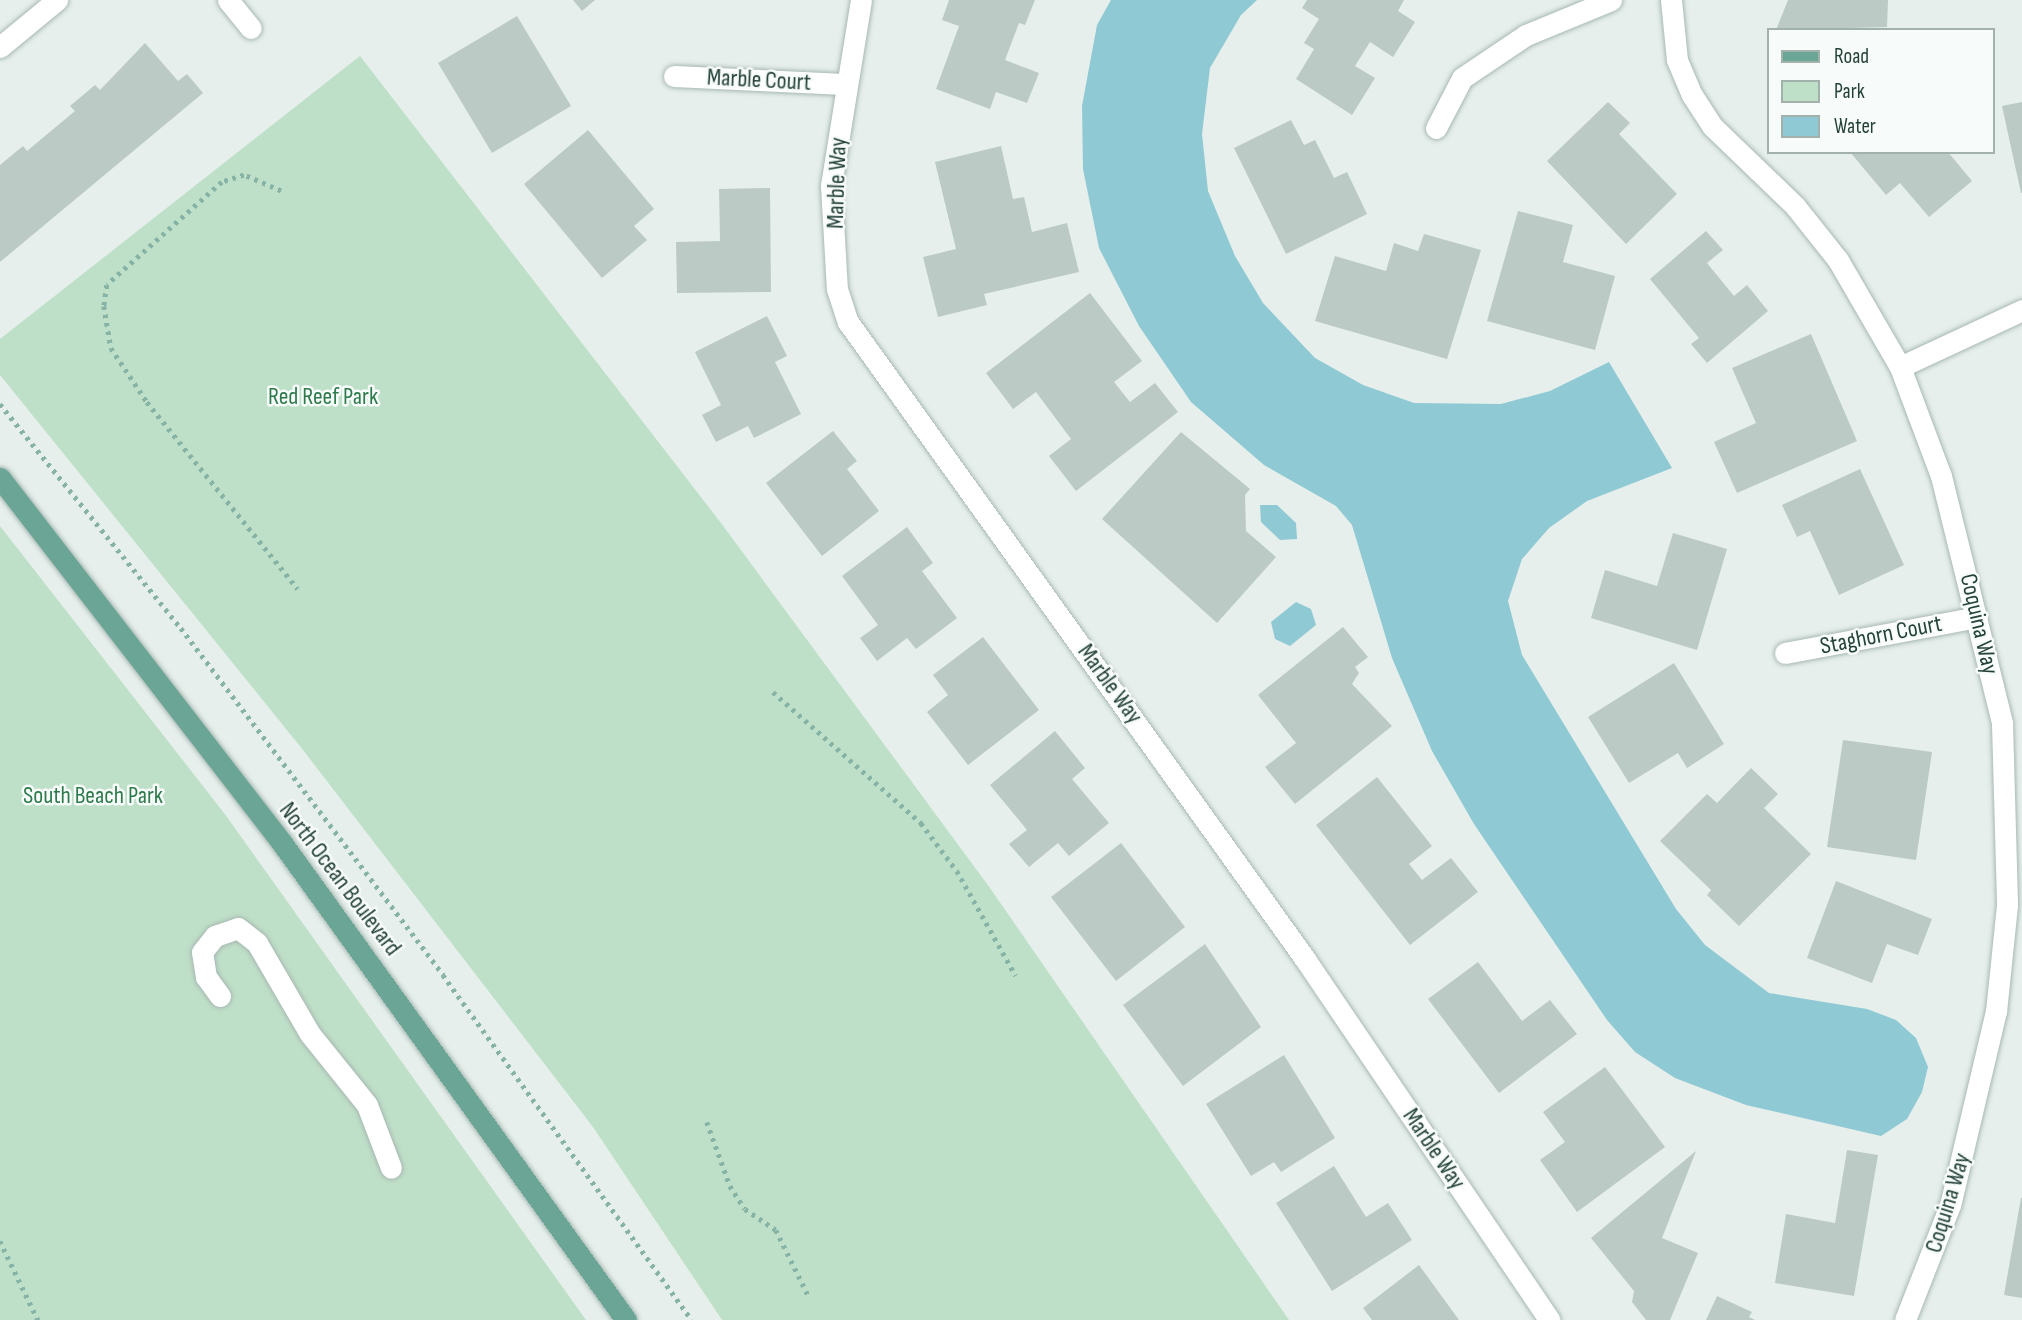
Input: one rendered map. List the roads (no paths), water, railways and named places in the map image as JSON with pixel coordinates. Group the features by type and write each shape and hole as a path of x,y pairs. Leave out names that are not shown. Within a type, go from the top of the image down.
{"main road":[{"name":"North Ocean Boulevard","path":"0,478 282,844 626,1320"}],"street":[{"path":"0,47 57,0"},
{"path":"228,0 251,28"},
{"name":"Marble Way","path":"861,0 844,84 831,186 837,289 848,322 1306,959 1549,1320"},
{"path":"1436,128 1462,78 1526,35 1611,0"},
{"name":"Coquina Way","path":"1671,0 1677,60 1692,95 1713,127 1795,206 1838,260 1900,367 1941,476 2002,723 2013,812 1996,1011 1978,1103 1950,1205 1905,1320"},
{"name":"Marble Court","path":"674,76 844,84"},
{"path":"1900,367 2022,310"},
{"name":"Staghorn Court","path":"1785,653 1977,617"},
{"path":"220,996 206,976 202,952 215,936 238,928 257,943 310,1034 367,1105 391,1168"}],"water":[{"path":"1111,0 1257,0 1241,15 1210,68 1202,134 1208,191 1235,256 1263,303 1315,358 1363,385 1414,403 1501,404 1550,391 1609,362 1672,468 1587,501 1549,528 1522,559 1508,601 1522,655 1676,909 1705,945 1769,993 1867,1009 1896,1020 1916,1038 1928,1067 1922,1092 1907,1119 1881,1136 1746,1105 1675,1078 1635,1052 1607,1020 1474,824 1432,751 1392,658 1352,525 1336,506 1264,465 1191,402 1139,326 1099,248 1083,169 1082,106 1097,25"},
{"path":"1260,505 1277,505 1296,523 1297,539 1280,540 1261,522"},
{"path":"1296,602 1311,609 1316,625 1290,646 1275,639 1271,622"}],"park label":[{"name":"Red Reef Park","path":"323,397"},
{"name":"South Beach Park","path":"93,796"}]}
